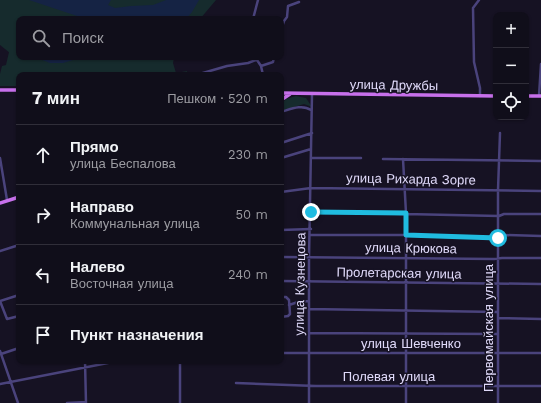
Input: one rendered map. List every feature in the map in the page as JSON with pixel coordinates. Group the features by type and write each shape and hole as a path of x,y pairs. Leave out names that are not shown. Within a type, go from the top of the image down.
{"main road":[{"path":"0,90 16,90"},
{"name":"улица Дружбы","path":"284,94 493,96"},
{"path":"284,98 291,94"},
{"path":"529,96 540,96"},
{"path":"0,203 16,198"}],"street":[{"path":"254,16 258,0"},
{"path":"479,0 473,8 474,62 480,88 480,96"},
{"path":"284,21 287,17 288,6 299,2"},
{"path":"206,72 227,66 248,63 253,60"},
{"path":"257,60 263,72"},
{"path":"261,66 273,62 273,60"},
{"path":"540,96 541,64"},
{"name":"улица Кузнецова","path":"309,403 312,94"},
{"path":"284,111 301,107 306,107 312,110"},
{"path":"284,142 312,133"},
{"name":"Первомайская улица","path":"498,403 498,190 500,133"},
{"path":"284,157 311,149"},
{"path":"0,158 7,200"},
{"path":"311,158 361,158"},
{"path":"383,158 541,160"},
{"path":"403,159 406,213 406,403"},
{"name":"улица Рихарда Зорге","path":"284,192 311,188 405,188 541,191"},
{"path":"311,212 499,216 504,214 541,214"},
{"path":"284,230 311,229"},
{"path":"311,235 406,235 498,238 504,235 541,236"},
{"path":"0,251 16,246"},
{"name":"улица Крюкова","path":"284,257 406,259 541,258"},
{"name":"Пролетарская улица","path":"284,282 541,284"},
{"path":"16,296 0,301 7,319 16,317"},
{"path":"284,297 288,298 290,315 284,317"},
{"path":"289,305 309,301"},
{"path":"309,309 498,312"},
{"path":"498,318 541,319"},
{"path":"309,334 498,334"},
{"path":"16,349 1,352 18,403"},
{"name":"улица Шевченко","path":"284,353 541,353"},
{"path":"0,384 102,364"},
{"path":"180,364 180,403"},
{"path":"67,403 86,402 85,367"},
{"name":"Полевая улица","path":"236,383 316,386 541,386"}],"green space":[{"path":"0,0 216,0 203,16 16,16 16,60 174,60 176,72 16,72 16,86 0,86 2,66 6,65 9,52 0,45"},
{"path":"296,96 306,98 312,107 304,104 284,110 284,101"}],"water":[{"path":"29,0 111,0 108,5 115,8 153,5 166,0 199,0 189,16 77,16"},
{"path":"42,60 73,60 63,63 50,63"}],"route":[{"path":"311,212 406,213 406,235 498,238"}]}
